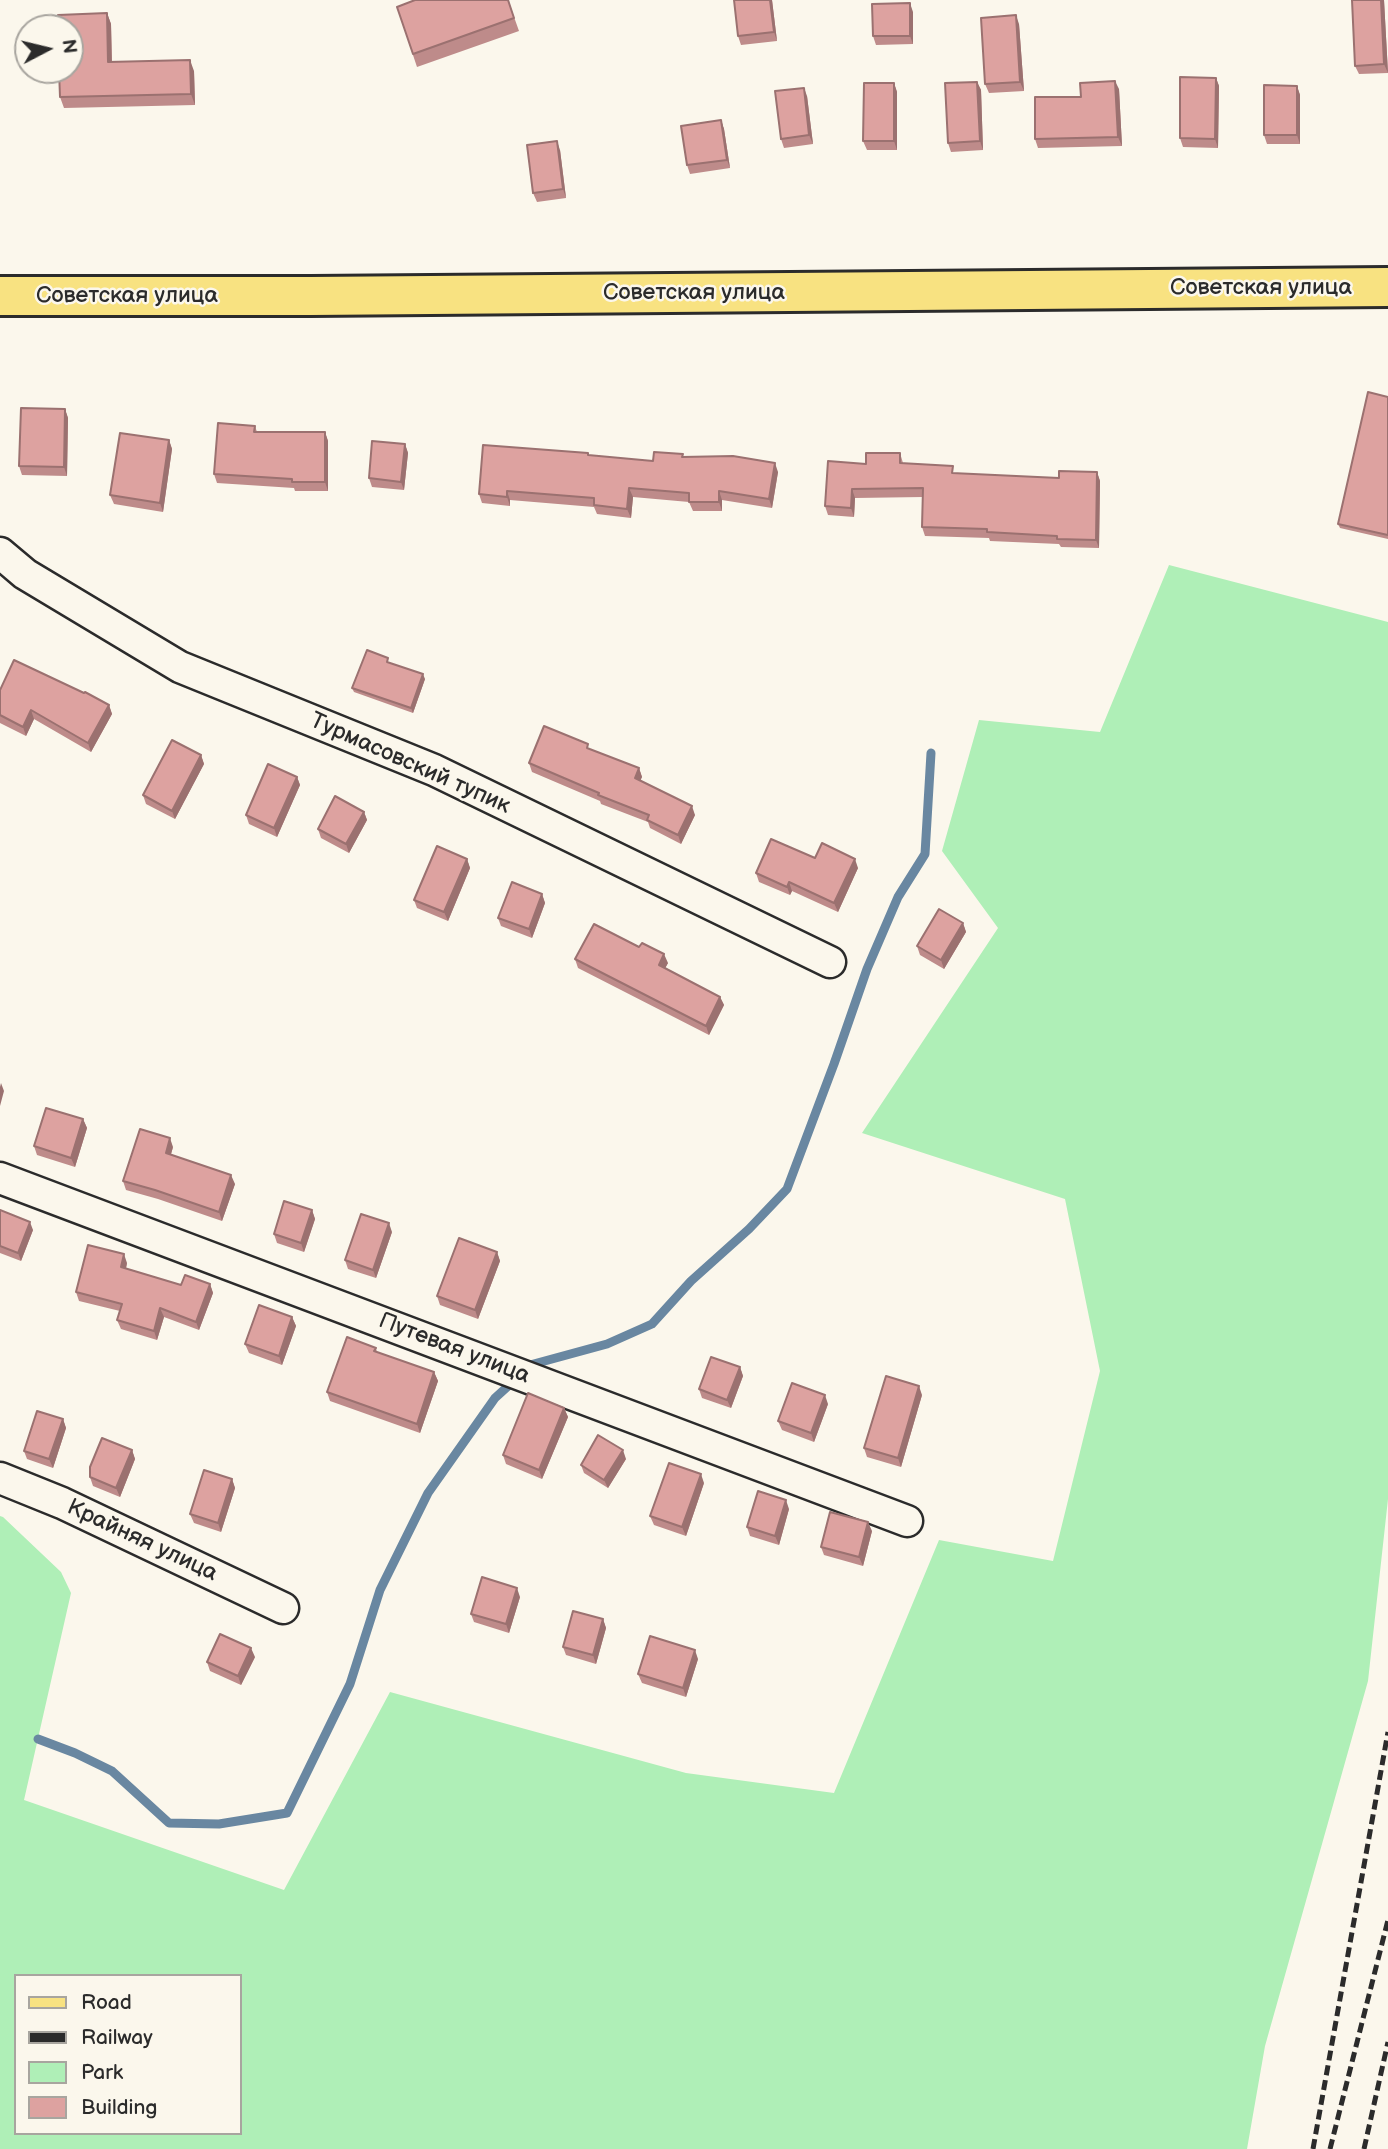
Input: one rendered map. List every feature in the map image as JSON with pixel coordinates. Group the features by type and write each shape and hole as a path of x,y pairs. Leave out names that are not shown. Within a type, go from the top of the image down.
{"main road":[{"name":"Советская улица","path":"0,296 339,296 1388,287"}],"street":[{"name":"Турмасовский тупик","path":"0,553 25,575 180,667 434,770 830,962"},
{"name":"Путевая улица","path":"0,1178 907,1521"},
{"name":"Крайняя улица","path":"0,1478 62,1503 283,1608"}],"green space":[{"path":"1169,565 1388,622 1388,1499 1368,1681 1265,2046 1247,2149 0,2149 0,1516 61,1572 71,1593 24,1800 284,1890 390,1692 686,1773 834,1793 939,1540 1053,1561 1100,1371 1065,1199 862,1133 998,928 942,851 979,720 1100,732"}],"building":[{"path":"415,0 508,0 514,18 413,54 397,7"},
{"path":"734,0 770,0 774,32 738,36"},
{"path":"1352,0 1381,0 1384,64 1355,66"},
{"path":"910,3 910,36 873,36 872,4"},
{"path":"107,13 108,62 190,60 191,94 60,97 60,84 84,84 82,14"},
{"path":"1016,15 1020,82 985,84 981,18"},
{"path":"1180,77 1216,78 1215,139 1180,138"},
{"path":"1115,81 1118,137 1035,139 1035,97 1081,97 1080,83"},
{"path":"977,82 980,141 948,143 945,83"},
{"path":"864,83 894,83 894,141 863,141"},
{"path":"1264,85 1297,86 1297,135 1264,135"},
{"path":"804,88 809,135 781,139 775,91"},
{"path":"721,120 727,160 687,165 681,126"},
{"path":"557,141 563,189 533,193 527,145"},
{"path":"1368,392 1388,397 1388,535 1338,524"},
{"path":"21,408 65,409 64,467 19,466"},
{"path":"218,423 255,426 254,432 325,432 325,482 292,482 292,479 214,474"},
{"path":"120,433 169,440 160,503 110,495"},
{"path":"372,441 405,444 401,482 369,478"},
{"path":"483,445 653,461 654,452 683,454 682,457 733,456 775,463 769,499 719,491 719,502 689,502 689,493 629,488 627,509 594,505 594,498 507,491 507,497 479,494"},
{"path":"866,453 900,453 900,463 953,466 952,473 1059,478 1059,471 1097,472 1096,540 987,532 987,529 922,527 923,488 852,489 851,508 825,506 828,461 866,464"},
{"path":"367,650 388,658 387,662 423,674 411,708 352,688"},
{"path":"14,660 109,705 88,743 31,710 23,727 0,715 0,690"},
{"path":"544,726 588,744 587,748 639,768 635,778 692,806 678,835 647,820 649,815 529,763"},
{"path":"172,740 201,755 172,811 143,795"},
{"path":"268,764 297,777 274,828 246,815"},
{"path":"335,796 364,812 346,844 318,829"},
{"path":"771,839 815,858 822,843 855,859 834,903 789,882 787,887 756,873"},
{"path":"437,846 467,859 444,912 414,900"},
{"path":"512,882 542,894 529,929 498,918"},
{"path":"939,909 963,923 941,960 917,946"},
{"path":"594,924 639,947 642,943 664,954 659,965 720,997 706,1026 575,959"},
{"path":"46,1108 83,1119 71,1158 34,1146"},
{"path":"140,1129 170,1138 166,1153 231,1175 219,1212 123,1181"},
{"path":"284,1201 312,1210 301,1243 274,1234"},
{"path":"0,1210 30,1222 18,1253 0,1246"},
{"path":"361,1214 389,1223 373,1270 345,1260"},
{"path":"459,1238 497,1252 475,1310 437,1296"},
{"path":"88,1245 124,1254 121,1267 181,1285 185,1275 210,1284 196,1322 160,1308 154,1331 117,1320 122,1304 76,1292"},
{"path":"259,1305 292,1317 279,1356 245,1344"},
{"path":"347,1337 376,1348 374,1351 434,1372 417,1424 327,1392"},
{"path":"711,1357 740,1367 727,1400 699,1389"},
{"path":"886,1376 919,1386 898,1458 864,1448"},
{"path":"792,1383 825,1395 811,1433 778,1421"},
{"path":"528,1393 564,1408 539,1470 503,1455"},
{"path":"37,1411 63,1419 49,1459 24,1451"},
{"path":"598,1435 623,1450 604,1480 581,1465"},
{"path":"102,1438 132,1450 116,1488 90,1477 90,1467"},
{"path":"669,1463 701,1474 682,1527 650,1516"},
{"path":"204,1470 232,1479 218,1523 190,1514"},
{"path":"758,1491 786,1500 775,1536 747,1527"},
{"path":"830,1512 868,1522 859,1557 821,1547"},
{"path":"482,1577 517,1588 506,1624 471,1614"},
{"path":"573,1611 603,1619 593,1655 563,1647"},
{"path":"220,1634 251,1648 238,1676 207,1662"},
{"path":"650,1636 695,1650 683,1688 638,1674"}],"waterway":[{"path":"527,1368 607,1344 652,1324 691,1281 749,1229 787,1189 867,969 898,897 925,854 931,753"},
{"path":"38,1739 112,1771 169,1823 219,1824 287,1813 350,1684 380,1590 428,1493 495,1398 517,1378"}],"railway":[{"path":"1313,2149 1388,1732"},
{"path":"1330,2149 1388,1920"},
{"path":"1364,2149 1388,2042"}]}
